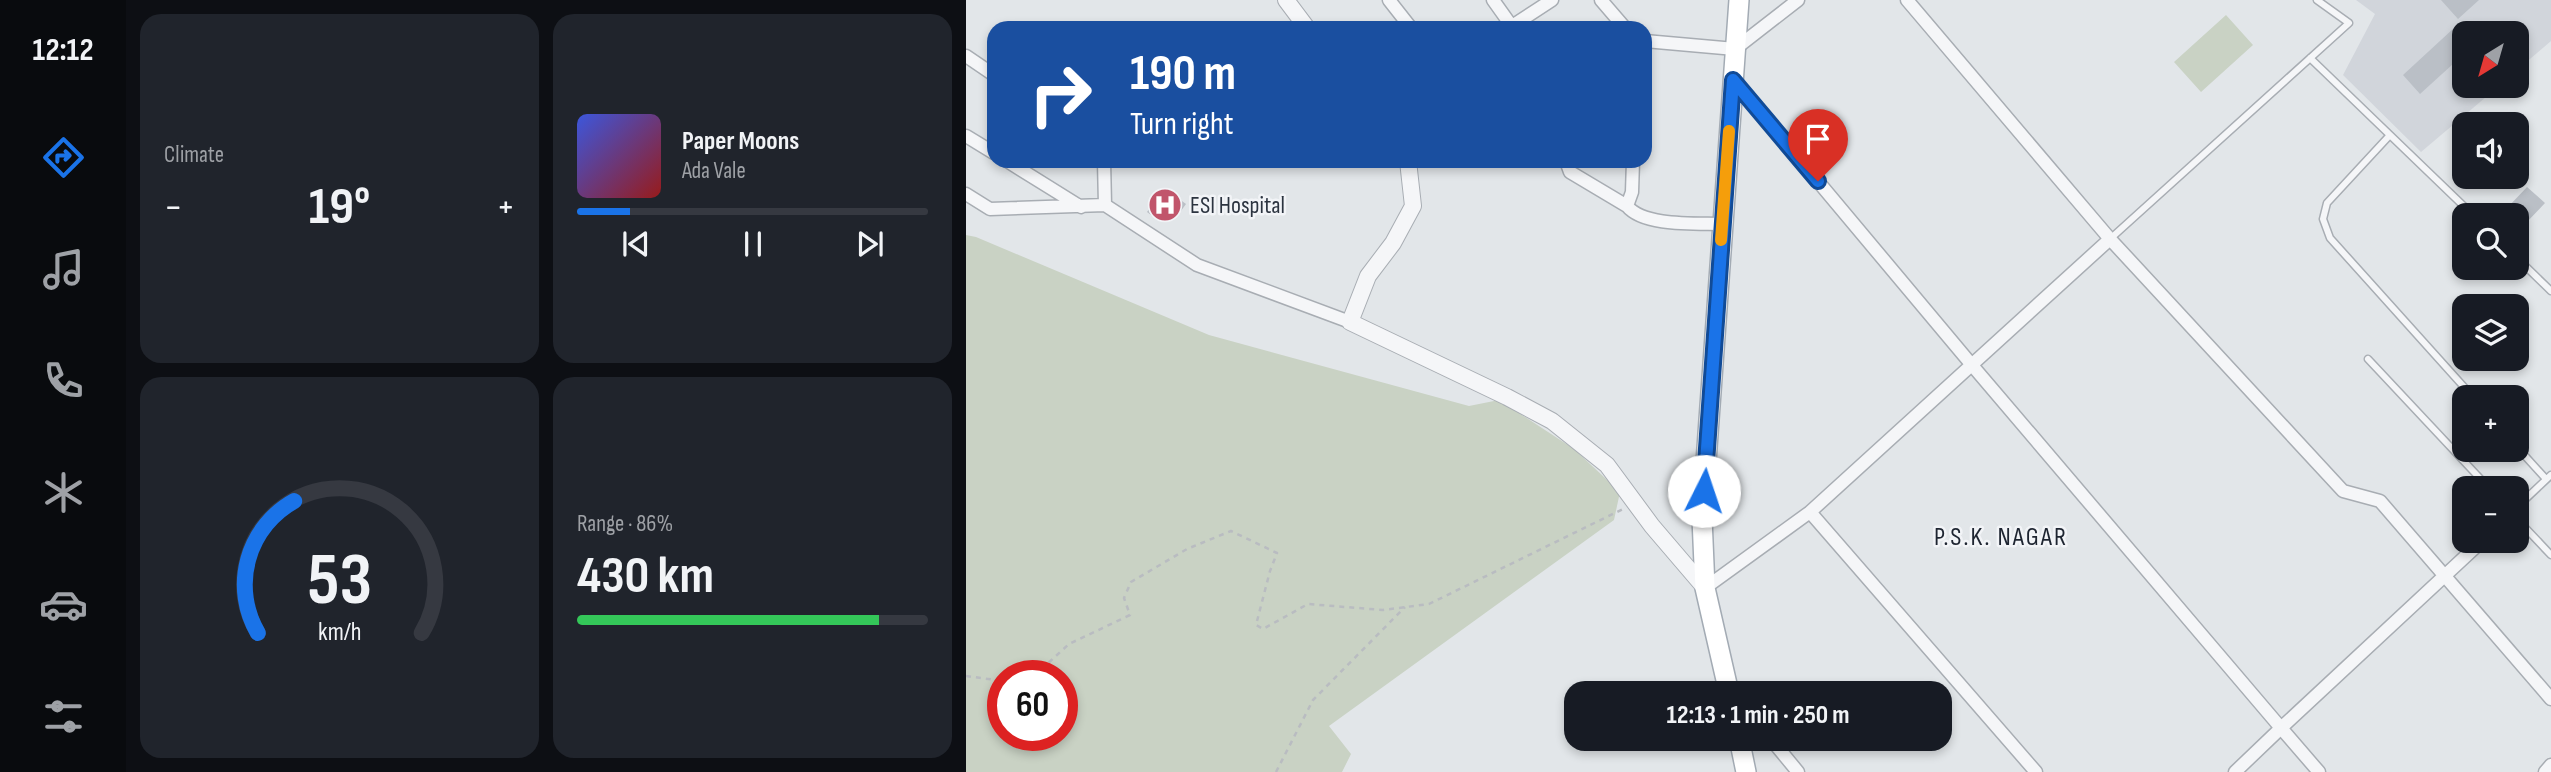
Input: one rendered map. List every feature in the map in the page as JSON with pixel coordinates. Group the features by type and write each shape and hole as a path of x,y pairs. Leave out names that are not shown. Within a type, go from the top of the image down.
{"main road":[{"path":"1727,681 1705,588 1702,518 1740,0"},
{"path":"1742,751 1746,772"}],"street":[{"path":"1286,0 1302,21"},
{"path":"1390,0 1405,21"},
{"path":"1493,0 1507,21"},
{"path":"1520,21 1552,0"},
{"path":"1601,0 1619,21"},
{"path":"1652,42 1735,49 1798,0"},
{"path":"1907,0 2110,239 2343,491 2380,501 2551,699"},
{"path":"966,56 987,70"},
{"path":"1733,80 2319,772"},
{"path":"966,136 987,149"},
{"path":"1018,168 1082,207"},
{"path":"1104,168 1105,205"},
{"path":"1350,322 1368,276 1393,243 1413,206 1409,168"},
{"path":"1568,168 1570,173 1627,206 1634,214 1659,221 1723,224"},
{"path":"1627,206 1632,192 1633,168"},
{"path":"966,194 990,209 1105,205 1197,265 1350,322 1507,397 1552,421 1608,465 1635,503 1705,588 1810,512 2110,239"},
{"path":"1810,512 2036,772"},
{"path":"2235,772 2469,553"},
{"path":"1781,751 1798,772"},
{"path":"2545,772 2551,765"}],"lane":[{"path":"2110,239 2349,23 2317,0"},
{"path":"2311,58 2461,203"},
{"path":"2390,135 2327,204 2323,219 2330,238 2462,385"},
{"path":"2529,269 2551,290"},
{"path":"2368,359 2478,476"},
{"path":"2529,458 2549,477 2529,496"},
{"path":"2529,532 2551,555"}],"path":[{"path":"1052,660 1069,644 1130,615 1124,598 1131,582 1187,550 1231,530 1277,553 1256,625 1264,629 1308,604 1383,610 1429,604 1635,503"},
{"path":"1276,772 1313,700 1405,607"},
{"path":"966,676 987,679"}],"shaded area":[{"path":"2356,0 2551,0 2551,41 2529,60 2529,21 2452,21 2452,98 2485,98 2468,112 2452,112 2452,126 2421,152 2343,75 2375,14"}],"green space":[{"path":"2226,15 2253,45 2201,92 2174,62"},
{"path":"966,235 1209,335 1469,406 1499,400 1574,449 1620,492 1614,520 1329,726 1351,754 1342,772 966,772"}],"building":[{"path":"2441,0 2479,0 2458,19"},
{"path":"2452,30 2452,65 2420,94 2403,75"},
{"path":"1164,188 1186,204 1178,215 1168,208 1159,221 1147,212"},
{"path":"2525,189 2529,189 2545,203 2529,220 2529,203 2512,203"}],"slow traffic":[{"path":"1721,240 1729,131"}],"place":[{"name":"ESI Hospital","path":"1165,205"}],"district":[{"name":"P.S.K. NAGAR","path":"2001,536"}],"route":[{"path":"1704,491 1733,80 1818,181"}]}
